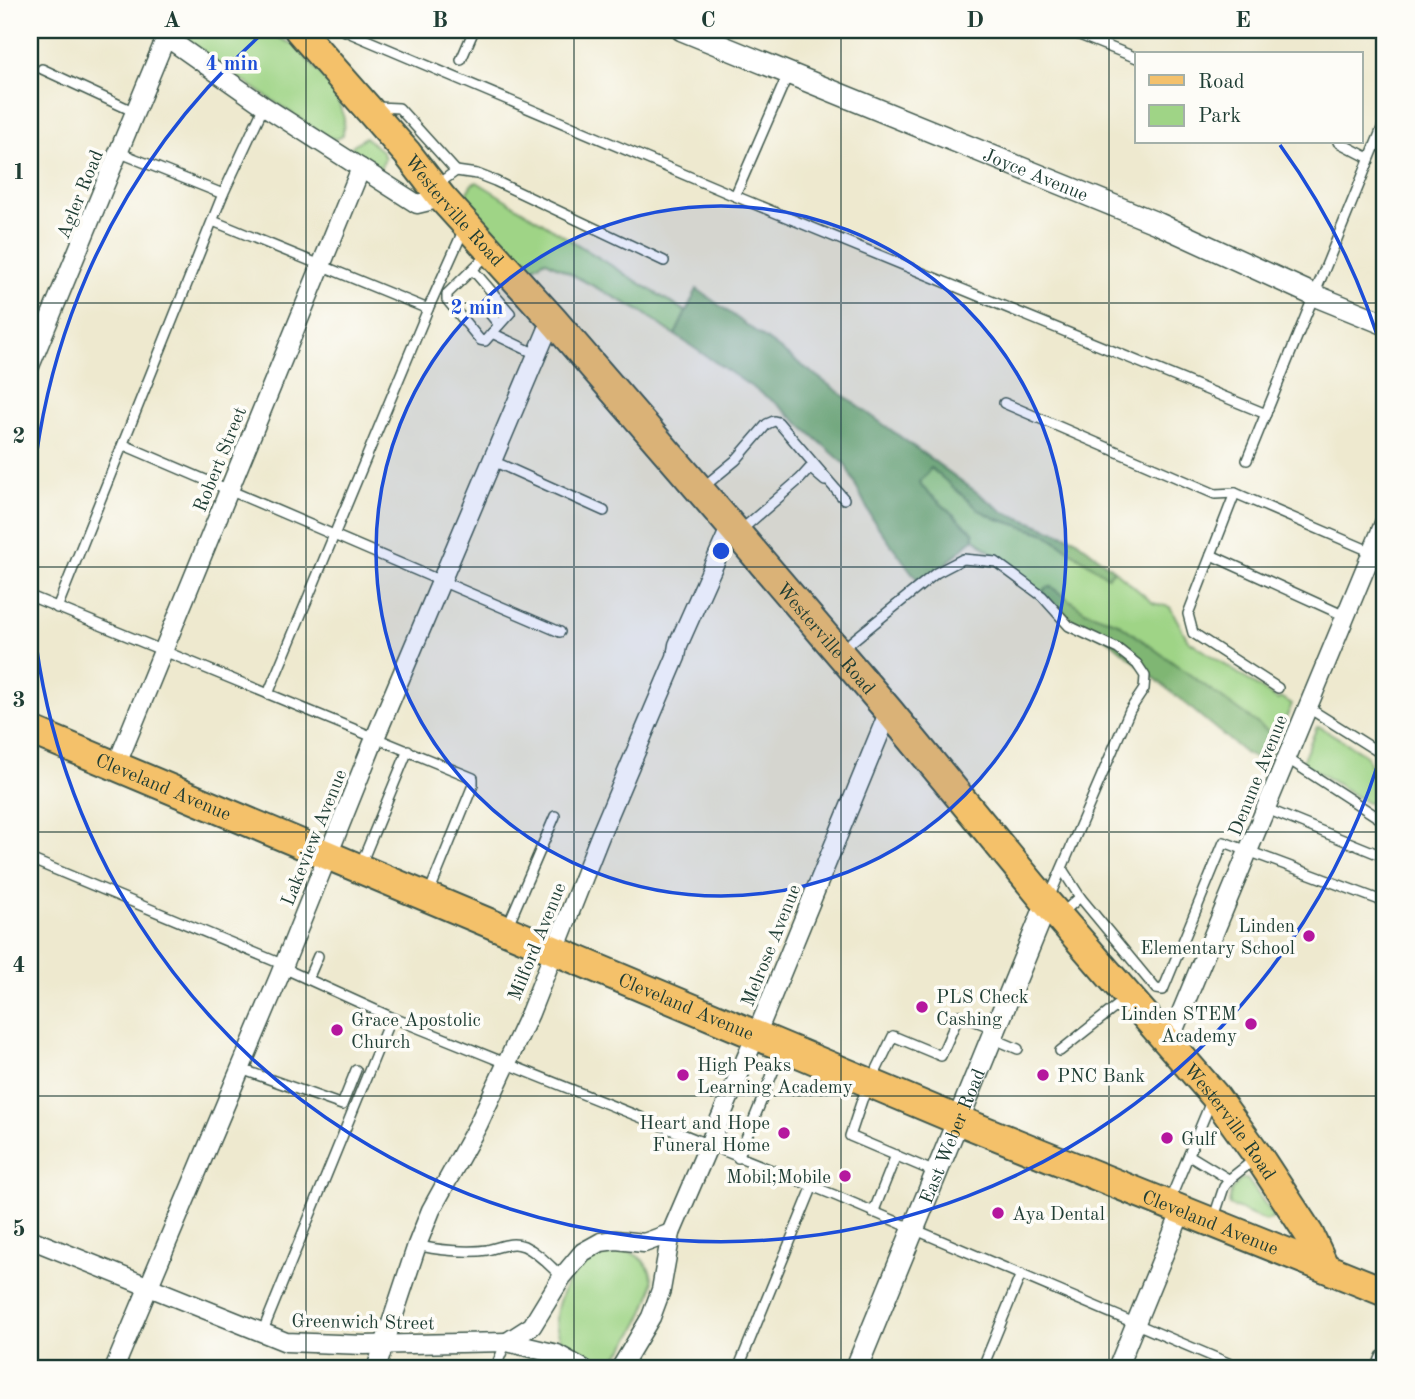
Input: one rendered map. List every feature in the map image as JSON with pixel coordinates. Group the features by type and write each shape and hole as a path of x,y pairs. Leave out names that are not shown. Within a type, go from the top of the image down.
{"main road":[{"name":"Westerville Road","path":"299,30 466,224 482,261 519,303 552,319 889,710 1053,910 1106,951 1128,997 1213,1095 1258,1156 1310,1234 1324,1266"},
{"name":"Cleveland Avenue","path":"31,733 116,766 958,1120 1385,1291"},
{"path":"1246,1235 1275,1228 1281,1221 1282,1210 1274,1183"}],"street":[{"name":"Joyce Avenue","path":"682,30 1158,224 1316,296 1385,324"},
{"path":"160,36 417,204 438,193"},
{"name":"Agler Road","path":"30,366 135,112 160,36"},
{"name":"Robert Street","path":"116,766 360,168"},
{"name":"Lakeview Avenue","path":"114,1369 552,319"},
{"name":"Denune Avenue","path":"1168,1044 1385,521"},
{"name":"Milford Avenue","path":"376,1369 431,1210 478,1125 507,1064 676,657 678,645 734,530"},
{"name":"Melrose Avenue","path":"621,1369 652,1317 661,1290 671,1233 756,1035 889,710"},
{"name":"East Weber Road","path":"856,1369 994,1034 1053,910"},
{"path":"1116,1369 1135,1323 1175,1207"},
{"path":"506,1342 532,1326 562,1277 583,1252 601,1242 616,1240 644,1243 671,1233"},
{"name":"Greenwich Street","path":"30,1239 286,1342 384,1345 506,1342 557,1354 584,1369"},
{"path":"1381,1369 1385,1359"}],"lane":[{"path":"343,30 735,196 1266,414"},
{"path":"461,60 474,30"},
{"path":"1067,30 1135,57"},
{"path":"41,69 135,112"},
{"path":"735,196 788,74"},
{"path":"57,608 223,194 264,106"},
{"path":"366,107 399,108 456,171 477,174 495,181 664,261"},
{"path":"1247,460 1385,121"},
{"path":"1342,144 1369,158"},
{"path":"118,152 223,194"},
{"path":"438,193 456,171"},
{"path":"213,221 428,309"},
{"path":"268,694 466,224"},
{"path":"482,261 447,294 447,300 480,340 485,341 519,303"},
{"path":"462,281 469,289"},
{"path":"489,314 499,325"},
{"path":"492,333 538,355"},
{"path":"1003,403 1215,495 1235,493 1372,552"},
{"path":"700,490 736,460 767,424 774,421 804,449 844,499 810,468 800,480 734,530"},
{"path":"124,445 560,632"},
{"path":"494,461 604,511"},
{"path":"1235,493 1188,614 1193,633 1278,688"},
{"path":"1211,555 1345,616"},
{"path":"838,652 936,573 963,559 996,562 1042,596 1069,626 1118,649 1137,664 1145,676 1144,689 1130,710 1062,869 1053,910"},
{"path":"30,596 473,778 473,785 427,897"},
{"path":"1307,707 1385,756"},
{"path":"359,869 408,750"},
{"path":"1288,759 1385,822"},
{"path":"1267,809 1385,857"},
{"path":"506,930 555,816"},
{"path":"1062,869 1080,897 1106,951 1156,989 1163,990 1224,842 1385,902"},
{"path":"30,859 284,965 290,971 391,1017 1021,1274 1242,1369"},
{"path":"1053,910 1080,897"},
{"path":"308,979 318,956"},
{"path":"1060,1051 1128,997"},
{"path":"937,1173 850,1136 870,1083 893,1036 941,1056 959,1015 1018,1049"},
{"path":"262,1334 391,1017"},
{"path":"738,1158 783,1047"},
{"path":"241,1069 342,1105 356,1070"},
{"path":"1175,1207 1189,1155 1213,1095"},
{"path":"873,1213 896,1155"},
{"path":"1189,1155 1230,1180"},
{"path":"1212,1222 1224,1187 1258,1156"},
{"path":"738,1369 812,1188"},
{"path":"417,1245 438,1250 486,1250 506,1244 521,1245 535,1252 562,1277"},
{"path":"982,1369 1021,1274"},
{"path":"495,1369 506,1342"}],"green space":[{"path":"168,30 263,30 294,45 333,87 344,118 343,135 337,139 328,138"},
{"path":"365,137 382,151 385,158 381,167 376,170 350,154 352,146"},
{"path":"477,182 686,312 675,335 642,312 545,260 529,270 464,197 472,184"},
{"path":"697,289 1004,512 1075,539 1114,570 1108,577 1046,534 995,518 979,510 931,468 920,482 922,487 973,532 974,538 922,586 873,520 845,464 777,404 675,335"},
{"path":"931,468 995,518 1046,534 1108,577 1114,570 1153,603 1170,607 1188,640 1278,700 1281,697 1292,704 1269,759 1267,758 1272,741 1269,732 1118,623 1085,611 1051,587 1045,598 974,538 973,532 922,487 920,482"},
{"path":"1051,587 1085,611 1118,623 1269,732 1272,741 1267,758 1261,761 1246,754 1110,641 1077,623 1045,598 1043,591"},
{"path":"1317,727 1366,755 1380,790 1378,802 1367,803 1302,762"},
{"path":"1241,1179 1247,1179 1273,1215 1272,1219 1265,1221 1229,1205 1231,1191"},
{"path":"617,1247 634,1254 647,1265 652,1277 650,1296 632,1335 618,1355 604,1363 590,1362 570,1350 561,1339 557,1329 558,1305 568,1282 583,1263 598,1252"}],"place":[{"name":"Linden Elementary School","path":"1309,936"},
{"name":"PLS Check Cashing","path":"922,1007"},
{"name":"Linden STEM Academy","path":"1251,1024"},
{"name":"Grace Apostolic Church","path":"337,1030"},
{"name":"High Peaks Learning Academy","path":"683,1075"},
{"name":"PNC Bank","path":"1043,1075"},
{"name":"Heart and Hope Funeral Home","path":"784,1133"},
{"name":"Gulf","path":"1167,1138"},
{"name":"Mobil;Mobile","path":"845,1176"},
{"name":"Aya Dental","path":"998,1213"}]}
